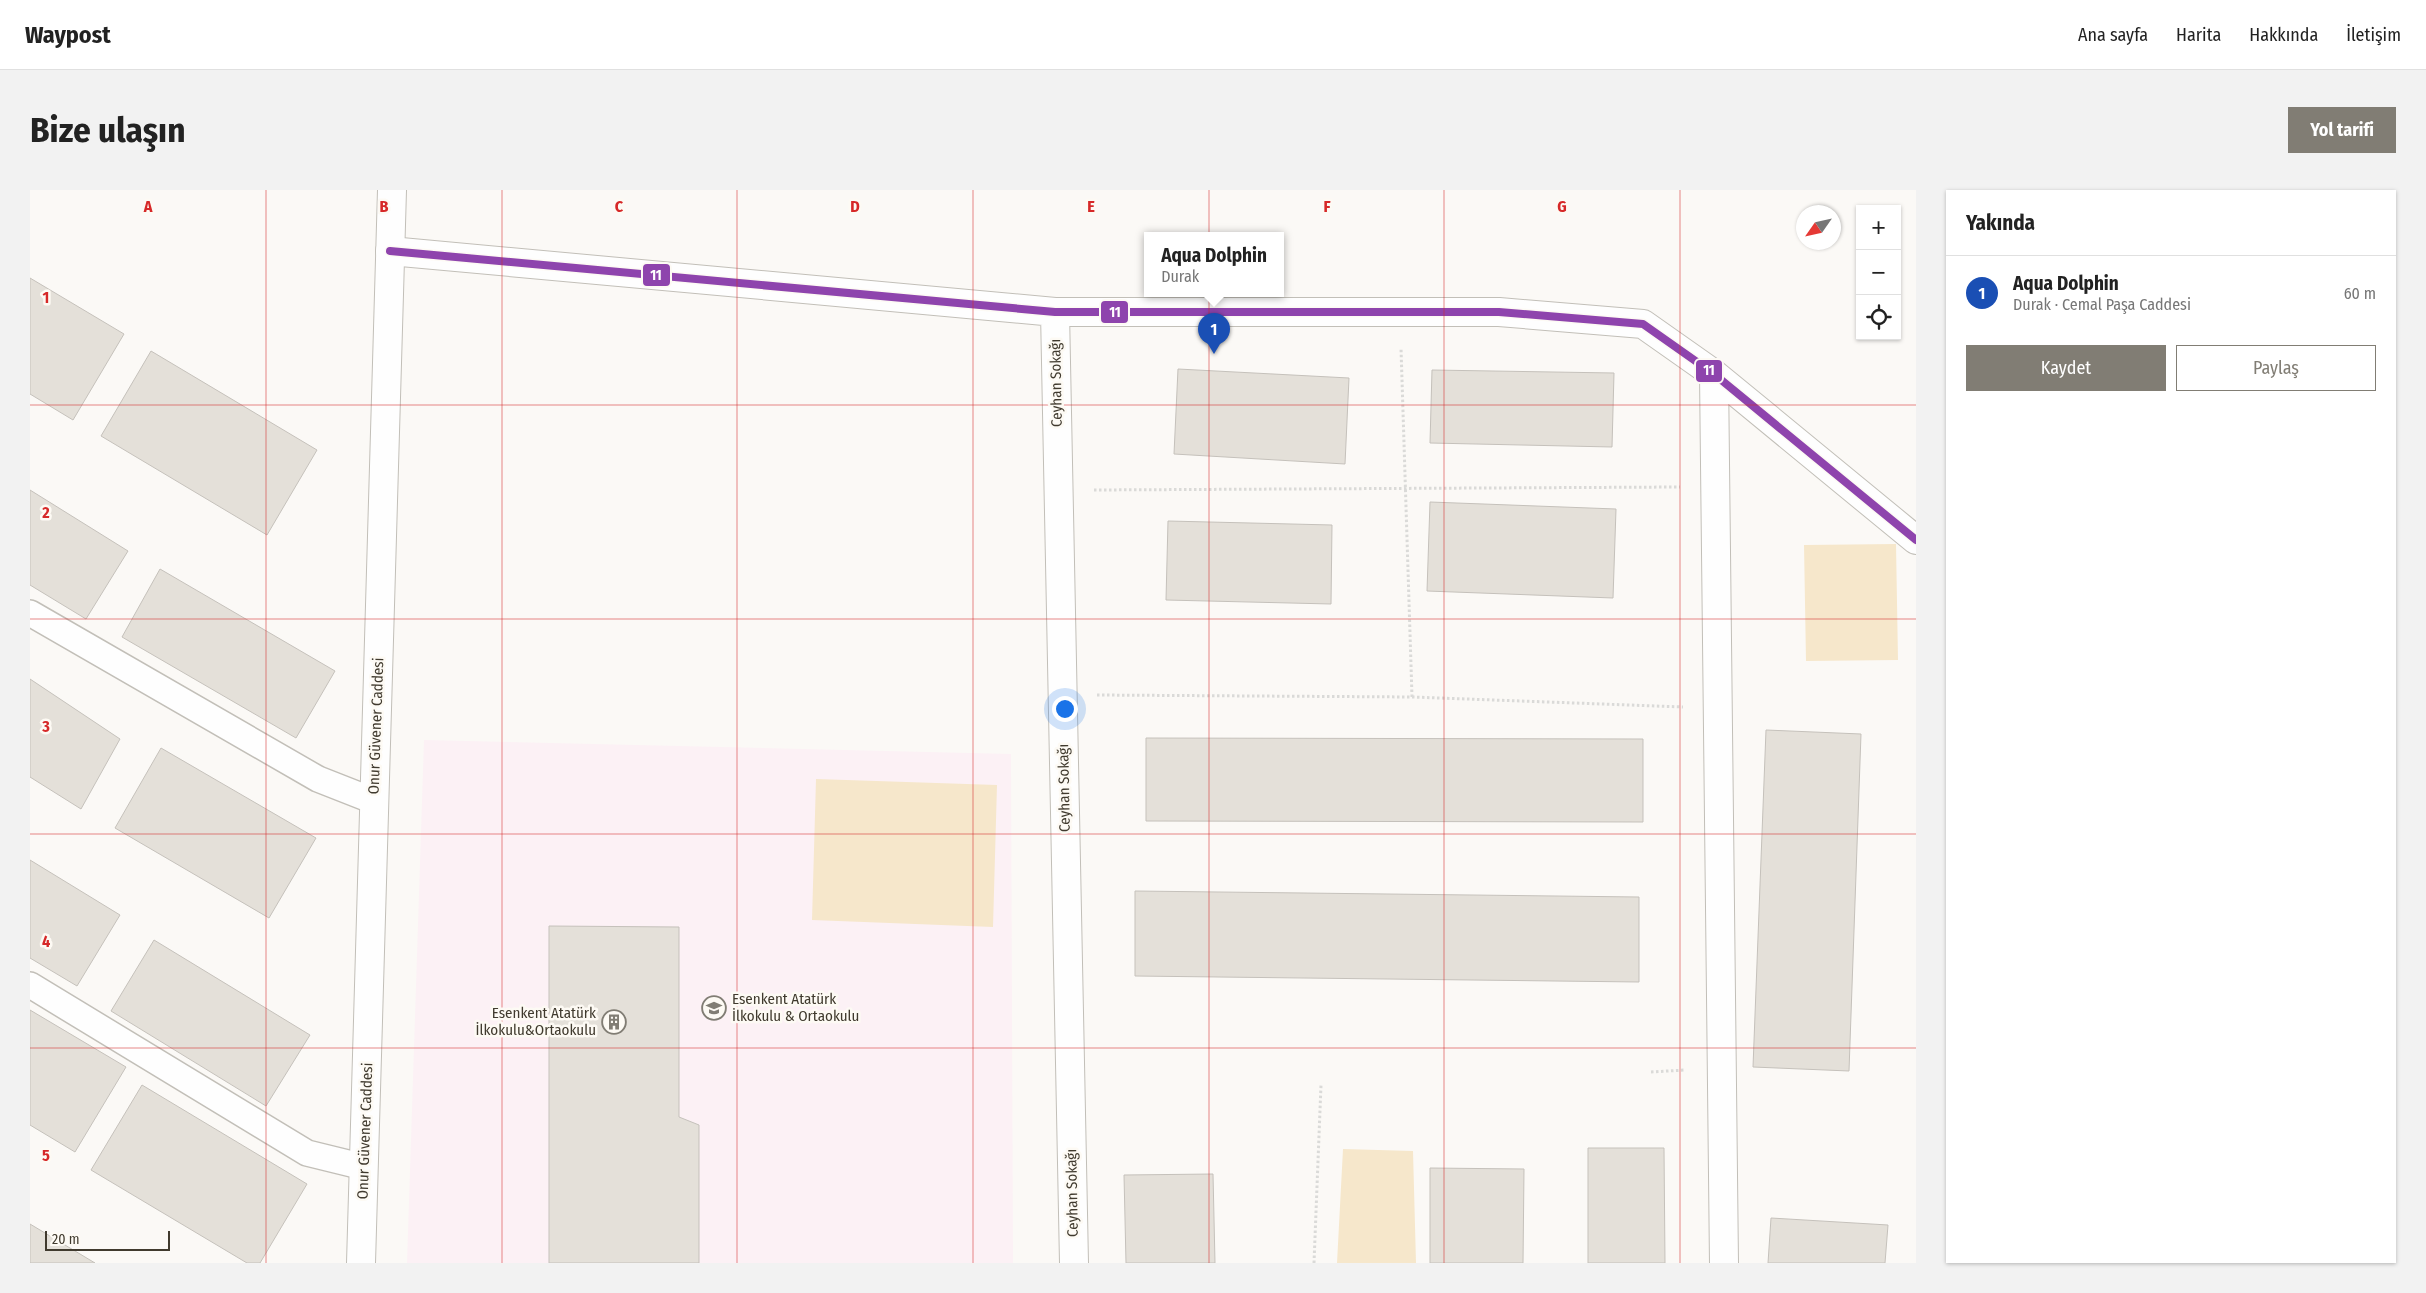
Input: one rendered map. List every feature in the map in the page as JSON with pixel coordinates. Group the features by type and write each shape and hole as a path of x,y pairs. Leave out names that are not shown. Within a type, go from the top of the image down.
{"street":[{"name":"Onur Güvener Caddesi","path":"361,1263 392,190"},
{"path":"390,251 1055,312 1499,312 1643,324 1714,374 1916,540"},
{"name":"Ceyhan Sokağı","path":"1055,312 1074,1263"},
{"path":"1714,374 1724,1263"}],"lane":[{"path":"30,613 318,779 374,801"},
{"path":"30,986 308,1153 364,1167"}],"path":[{"path":"1400,312 1412,696"},
{"path":"1058,490 1716,486"},
{"path":"1062,695 1412,696 1718,709"},
{"path":"1314,1263 1321,1085"}],"shaded area":[{"path":"1896,544 1898,660 1806,661 1804,545"},
{"name":"Esenkent Atatürk İlkokulu & Ortaokulu","path":"424,740 1011,754 1013,1263 407,1263"},
{"path":"816,779 997,785 993,927 812,920"},
{"path":"1343,1149 1413,1151 1416,1263 1337,1263"}],"building":[{"path":"30,278 124,334 73,420 30,394"},
{"path":"151,351 317,450 267,535 101,436"},
{"path":"1178,369 1349,378 1345,464 1174,454"},
{"path":"1432,370 1614,373 1612,447 1430,443"},
{"path":"30,490 128,551 86,619 30,585"},
{"path":"1430,502 1616,509 1613,598 1427,591"},
{"path":"1168,521 1332,525 1331,604 1166,600"},
{"path":"160,569 335,671 296,738 122,637"},
{"path":"30,679 120,739 81,809 30,777"},
{"path":"1766,730 1861,734 1849,1071 1753,1067"},
{"path":"1146,738 1643,739 1643,822 1146,821"},
{"path":"161,748 316,838 269,918 115,828"},
{"path":"30,860 120,915 77,986 30,958"},
{"path":"1135,891 1639,897 1639,982 1135,976"},
{"name":"Esenkent Atatürk İlkokulu&Ortaokulu","path":"549,926 679,927 679,1117 699,1125 699,1263 549,1263"},
{"path":"154,940 310,1035 266,1106 111,1011"},
{"path":"30,1010 126,1067 75,1152 30,1125"},
{"path":"142,1085 307,1184 260,1263 247,1263 91,1170"},
{"path":"1588,1148 1664,1148 1665,1263 1588,1263"},
{"path":"1430,1168 1524,1169 1523,1263 1430,1263"},
{"path":"1213,1174 1215,1263 1126,1263 1124,1175"},
{"path":"1771,1218 1888,1225 1885,1263 1768,1263"},
{"path":"30,1224 95,1263 30,1263"}],"transit line":[{"name":"11","path":"390,251 1055,312 1499,312 1643,324 1714,374 1916,540"}],"place":[{"name":"Aqua Dolphin","path":"1214,354"},
{"name":"Esenkent Atatürk İlkokulu & Ortaokulu","path":"714,1008"},
{"name":"Esenkent Atatürk İlkokulu&Ortaokulu","path":"614,1022"}]}
